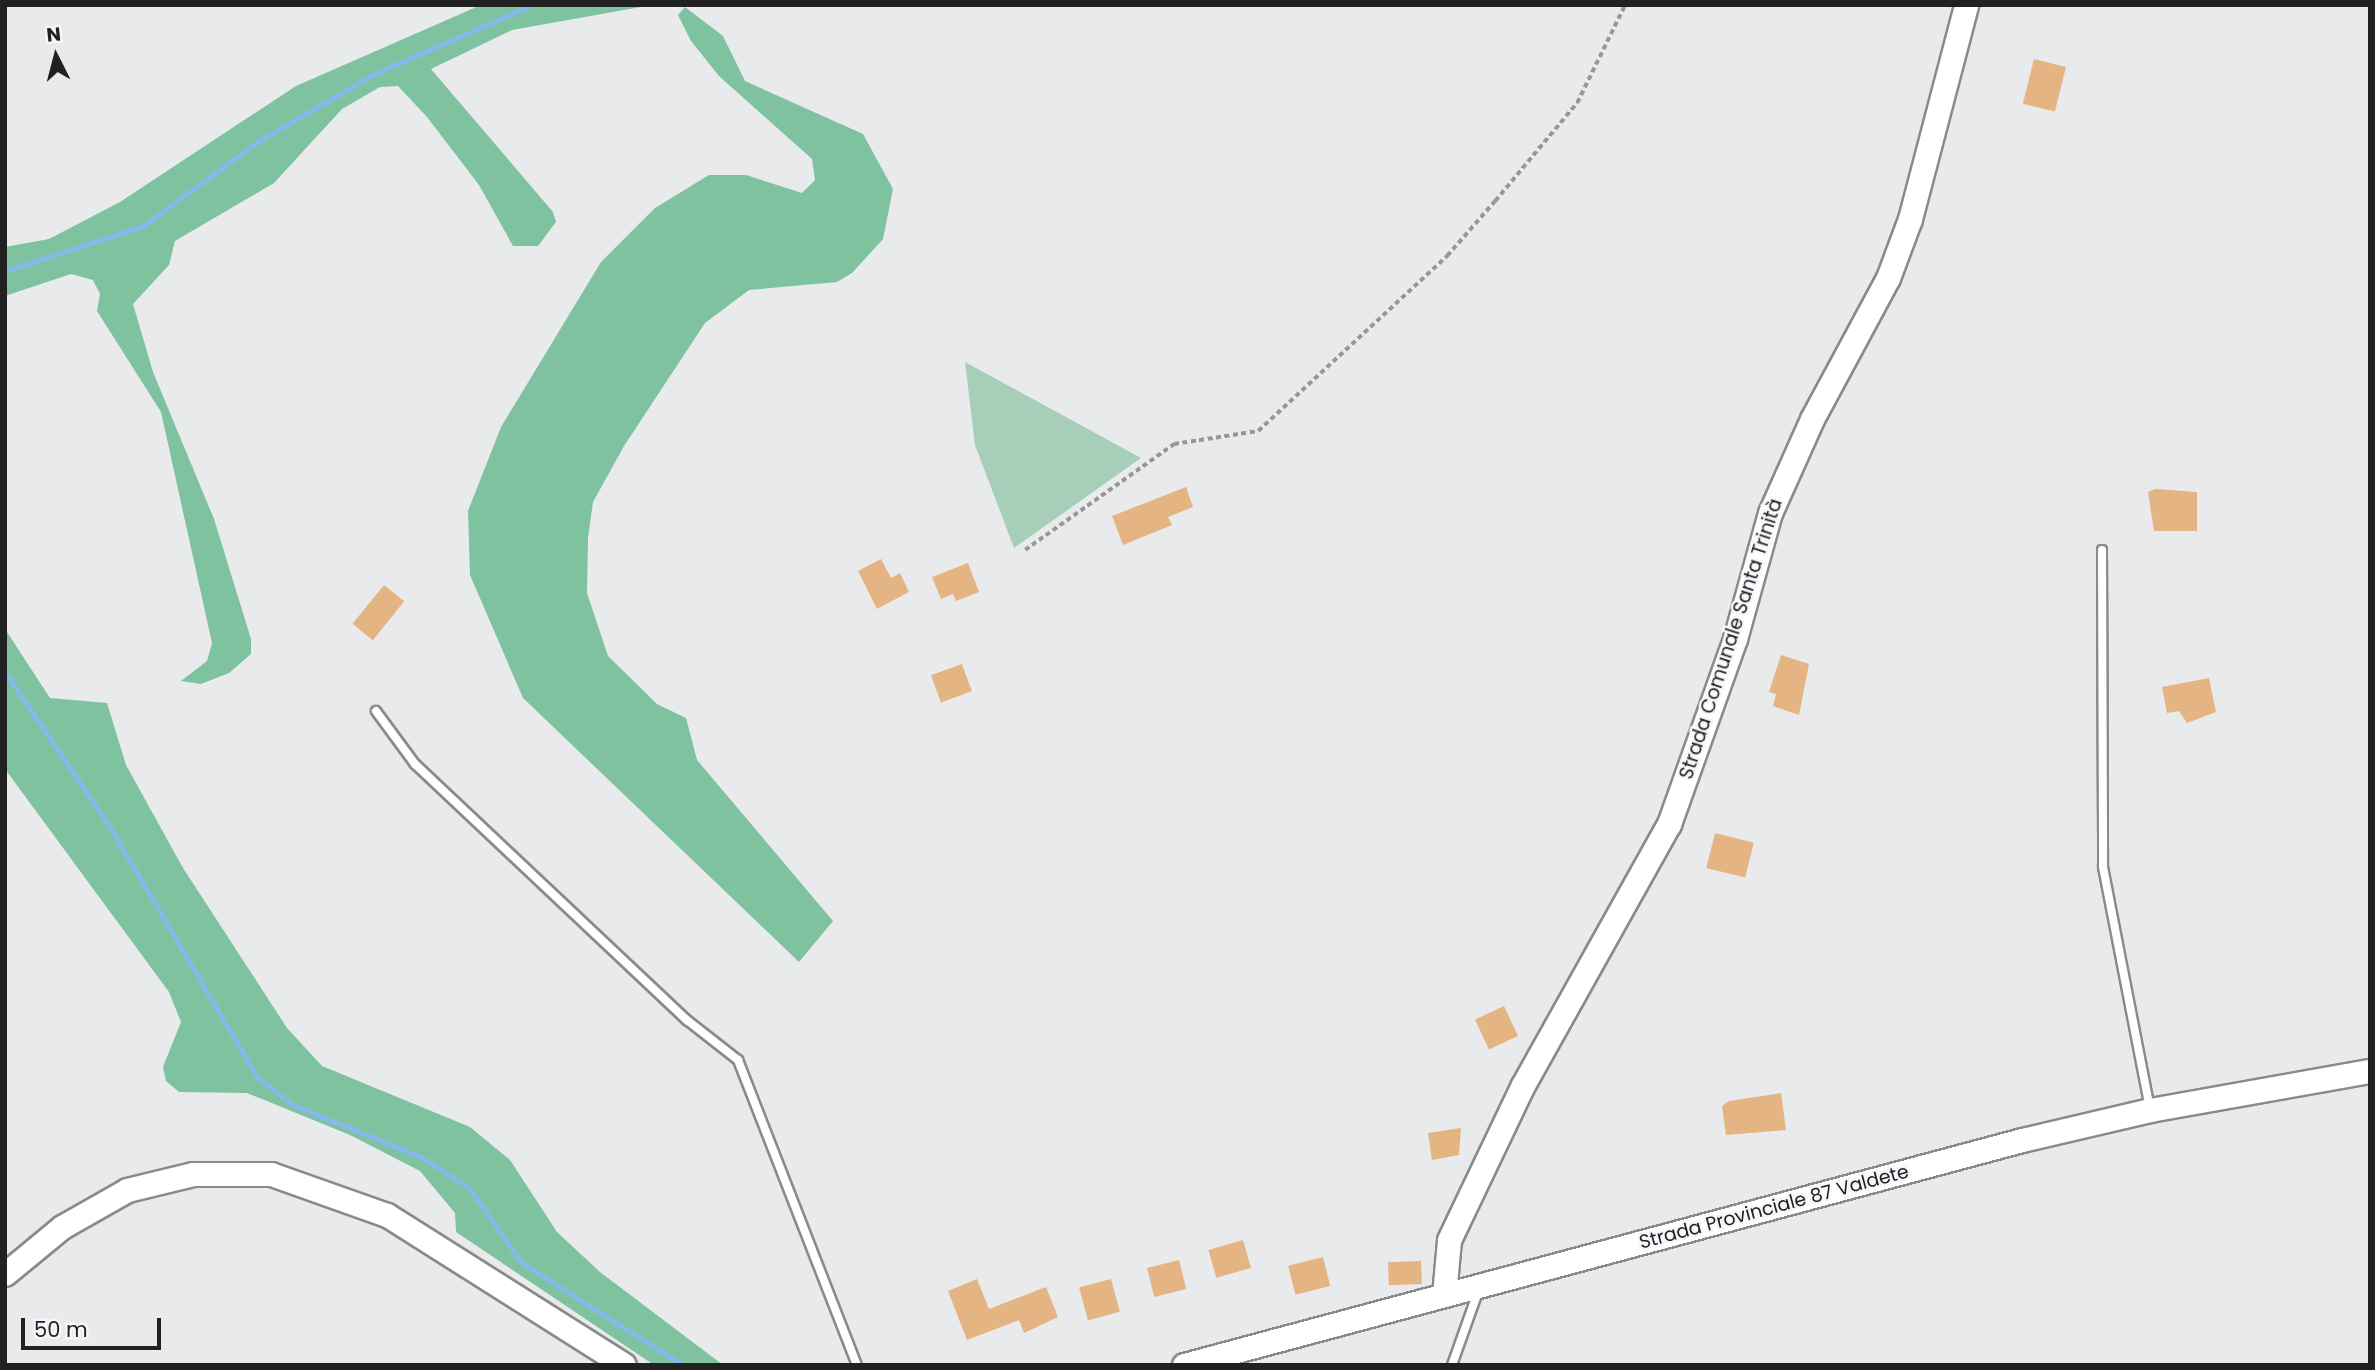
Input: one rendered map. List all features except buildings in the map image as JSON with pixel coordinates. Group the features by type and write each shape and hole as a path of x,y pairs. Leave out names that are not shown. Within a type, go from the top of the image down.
{"main road":[{"name":"Strada Comunale Santa Trinità","path":"1444,1295 1449,1240 1523,1086 1669,824 1735,639 1770,513 1812,419 1888,278 1910,219 1966,5"},
{"name":"Strada Provinciale 87 Valdete","path":"1184,1365 2150,1110 2370,1072"},
{"path":"5,1274 62,1227 127,1190 192,1174 271,1174 387,1214 624,1365"}],"lane":[{"path":"2102,550 2103,867 2150,1110"},
{"path":"376,711 415,764 687,1020 738,1060 857,1365"},
{"path":"1452,1365 1479,1286"}],"path":[{"path":"1025,550 1174,444 1258,431 1447,256 1495,201 1577,103 1625,5"}],"green space":[{"path":"481,5 652,5 512,30 431,69 553,212 556,222 538,246 513,246 479,185 427,117 398,86 380,87 342,109 274,183 175,241 169,265 133,304 153,372 214,519 251,639 251,654 229,673 201,684 181,681 207,661 212,643 161,412 97,311 100,294 93,280 71,274 5,296 5,247 49,239 120,202 296,86"},
{"path":"685,7 723,36 745,81 863,134 893,189 883,239 852,273 837,282 749,290 705,323 624,446 593,502 588,538 587,593 608,656 657,704 686,718 697,760 833,921 799,962 523,698 470,575 468,511 501,427 601,262 655,208 709,175 746,175 802,193 815,180 812,159 719,76 691,41 678,15"},
{"path":"965,362 1141,458 1014,548 975,445"},
{"path":"5,629 50,698 107,703 126,765 183,868 287,1028 322,1066 470,1127 510,1160 557,1232 600,1272 723,1365 654,1365 456,1232 455,1213 420,1171 350,1135 247,1093 179,1092 166,1081 163,1067 181,1022 169,992 5,769"}],"waterway":[{"path":"5,271 143,226 257,142 374,74 532,5"},
{"path":"5,672 111,829 257,1077 293,1105 421,1157 468,1187 522,1263 683,1365"}]}
